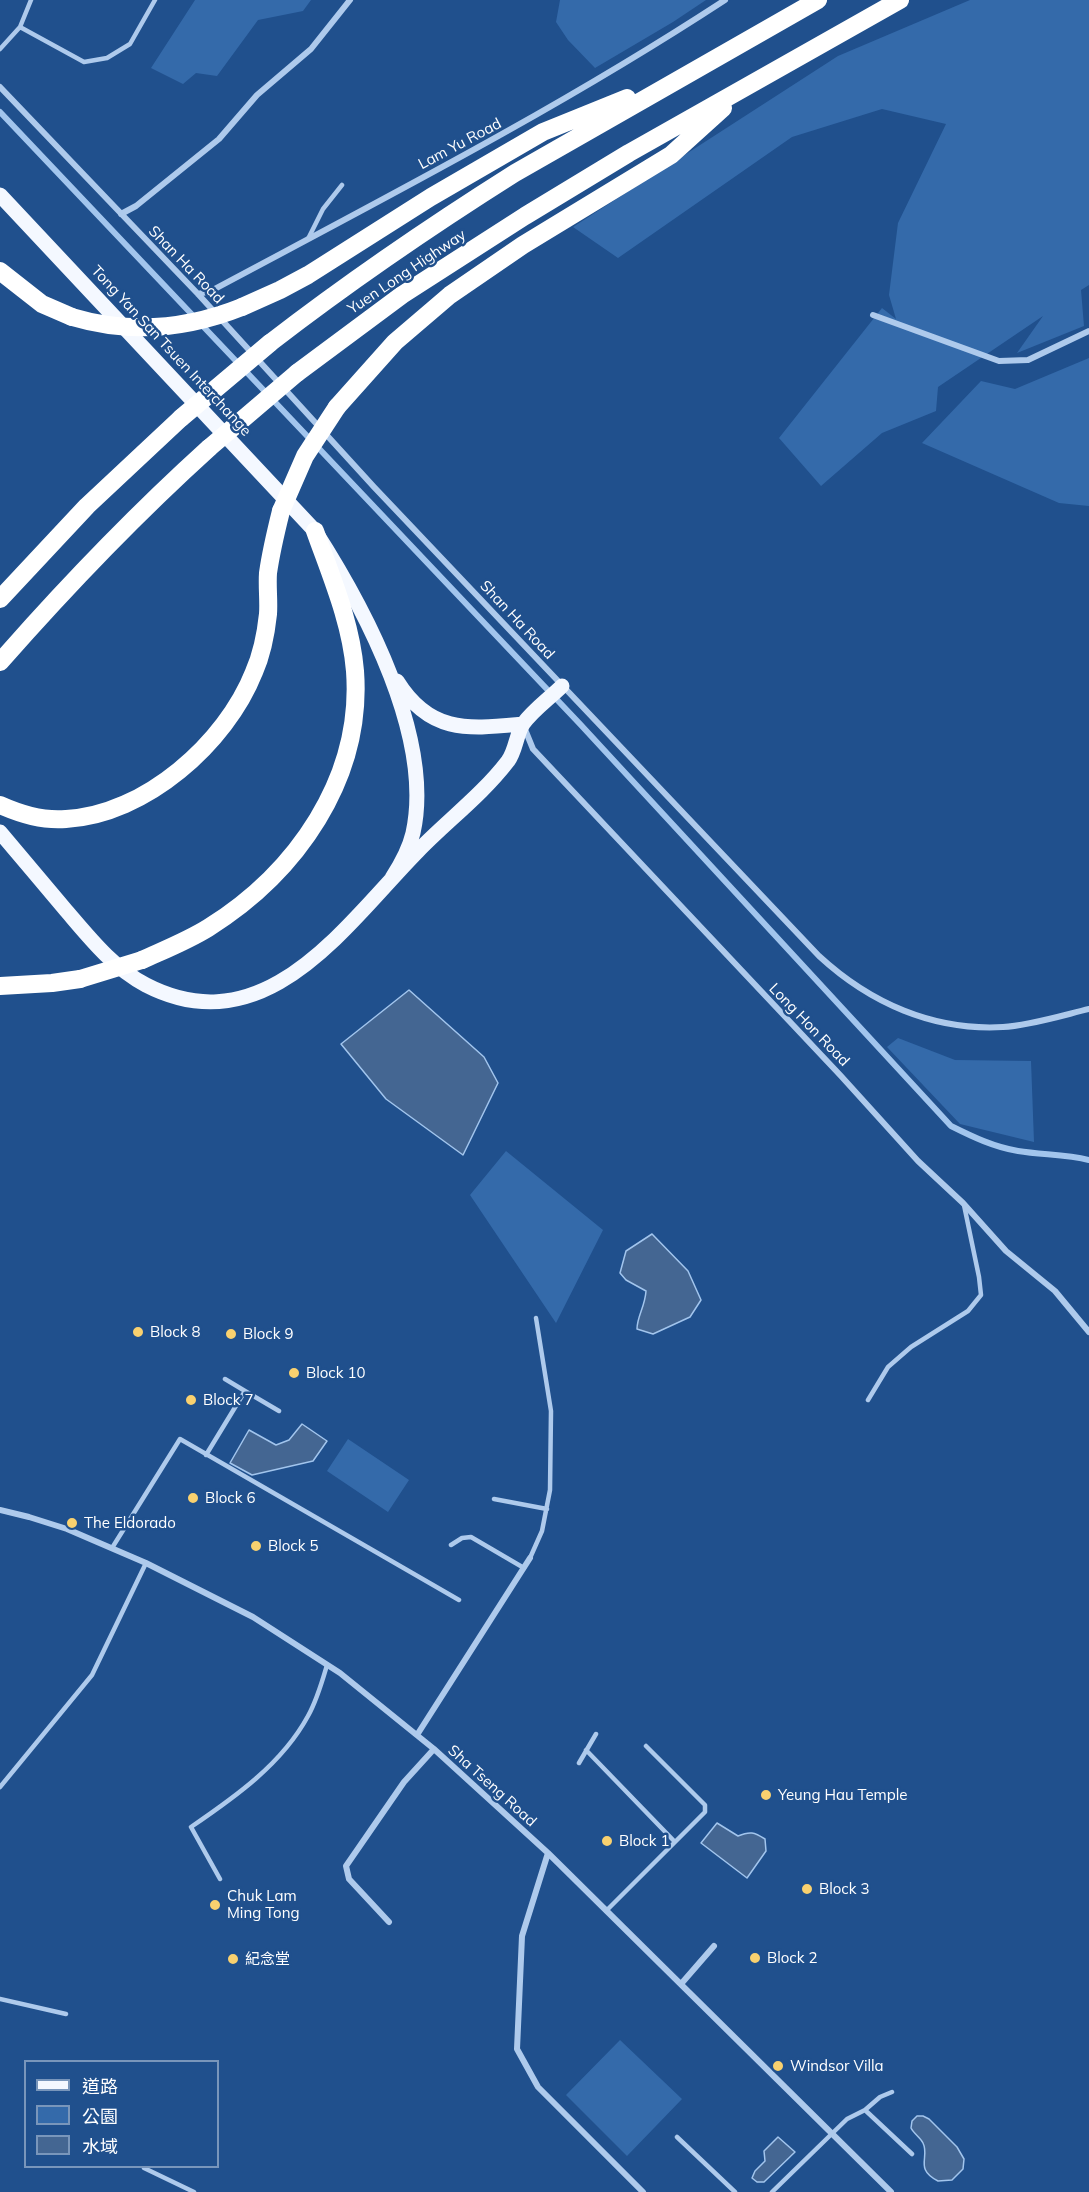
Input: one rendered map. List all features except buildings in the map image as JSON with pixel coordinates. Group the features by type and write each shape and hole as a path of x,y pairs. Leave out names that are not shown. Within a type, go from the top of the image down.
{"highway":[{"name":"Yuen Long Highway","path":"0,599 87,506 181,418 270,343 355,278 468,203 818,0"},
{"name":"Yuen Long Highway","path":"0,662 83,570 137,515 209,448 297,373 402,295 629,153 900,0"},
{"path":"0,271 42,304 72,317 109,326 150,328 192,323 242,307 280,290 431,197 543,132 693,71"},
{"path":"0,805 45,818 66,819 94,815 120,806 152,790 183,767 212,740 243,696 255,670 264,639 268,613 268,575 281,511 305,456 337,407 395,342 450,295 524,245 671,155 752,83"},
{"path":"0,986 52,984 80,979 142,960 207,928 275,875 300,845 324,808 343,765 356,696 355,671 347,623 315,531"}],"main road":[{"name":"Tong Yan San Tsuen Interchange","path":"0,195 315,531 342,572 386,664"},
{"path":"386,664 404,693 423,711 447,723 467,728 528,719"},
{"path":"386,664 410,740 417,800 410,844 392,878"},
{"path":"0,832 114,963 151,987 173,995 213,1001 245,996 273,987 319,954 419,850 482,790 508,761 528,719 559,689"}],"street":[{"path":"121,214 136,206 219,139 257,95 311,49 350,0"},
{"name":"Lam Yu Road","path":"198,294 211,291 513,129 678,31 725,0"},
{"name":"Shan Ha Road","path":"0,87 198,294 559,689 842,977 871,995 910,1014 950,1025 1006,1028 1089,1009"},
{"path":"873,315 999,361 1028,360 1089,331"},
{"name":"Long Hon Road","path":"528,719 533,749 842,1076 918,1161 963,1203 1006,1251 1055,1291 1089,1332"},
{"name":"Sha Tseng Road","path":"0,1510 57,1526 146,1563 253,1617 340,1673 434,1749 548,1853 891,2192"},
{"path":"417,1736 530,1558"},
{"path":"389,1922 349,1879 346,1866 404,1782 434,1749"},
{"path":"548,1853 522,1936 517,2049 538,2087 643,2192"},
{"path":"681,1984 714,1946"}],"lane":[{"path":"0,49 20,27 31,0"},
{"path":"20,27 84,63 107,58 130,44 155,0"},
{"path":"308,239 323,209 342,185"},
{"path":"868,1400 888,1367 910,1347 968,1311 981,1295 980,1277 963,1203"},
{"path":"530,1558 542,1531 550,1490 551,1411 536,1317"},
{"path":"225,1379 279,1411"},
{"path":"206,1455 245,1391"},
{"path":"112,1548 180,1439 459,1600"},
{"path":"495,1499 547,1509"},
{"path":"451,1545 462,1538 471,1538 524,1568"},
{"path":"0,1787 92,1676 146,1563"},
{"path":"220,1879 191,1827 222,1806 271,1765 284,1751 308,1717 327,1665"},
{"path":"579,1763 596,1734"},
{"path":"606,1911 705,1812 706,1808 646,1746"},
{"path":"586,1750 675,1842"},
{"path":"0,1999 66,2014"},
{"path":"772,2192 847,2119 866,2110 880,2097 892,2092"},
{"path":"866,2110 912,2154"},
{"path":"677,2137 735,2192"},
{"path":"144,2168 194,2192"}],"green space":[{"path":"195,0 311,0 303,11 258,20 217,76 196,73 183,84 151,68"},
{"path":"560,0 706,0 595,68 568,40 556,22"},
{"path":"970,0 1089,0 1089,285 1081,290 1084,326 1017,353 1043,316 938,387 936,411 882,433 821,486 779,438 882,308 896,319 889,295 898,223 946,124 882,109 792,137 618,258 573,227 838,56"},
{"path":"1089,358 1089,506 1059,503 922,443 981,381 1015,389"},
{"path":"898,1038 955,1060 1031,1061 1034,1142 960,1124 887,1047"},
{"path":"506,1151 603,1230 556,1323 470,1195"},
{"path":"348,1439 409,1480 388,1512 327,1471"},
{"path":"620,2040 682,2099 627,2156 566,2095"}],"water":[{"path":"409,990 484,1057 498,1083 463,1155 386,1099 341,1044"},
{"path":"652,1234 688,1271 701,1300 690,1317 653,1334 637,1329 646,1291 626,1280 620,1273 626,1251"},
{"path":"302,1424 327,1441 313,1461 252,1475 230,1463 249,1430 276,1445 289,1440"},
{"path":"717,1823 738,1836 752,1833 765,1839 766,1851 747,1878 701,1843"},
{"path":"917,2116 929,2119 957,2147 964,2159 963,2169 952,2180 938,2181 927,2172 924,2163 925,2148 911,2128 912,2121"},
{"path":"778,2137 795,2152 764,2182 757,2182 752,2178 755,2171 765,2161 764,2151"}],"waterway":[{"path":"0,112 580,724 951,1126 1000,1147 1089,1160"}],"place":[{"name":"Block 8","path":"138,1332"},
{"name":"Block 9","path":"231,1334"},
{"name":"Block 10","path":"294,1373"},
{"name":"Block 7","path":"191,1400"},
{"name":"Block 6","path":"193,1498"},
{"name":"The Eldorado","path":"72,1523"},
{"name":"Block 5","path":"256,1546"},
{"name":"Yeung Hau Temple","path":"766,1795"},
{"name":"Block 1","path":"607,1841"},
{"name":"Block 3","path":"807,1889"},
{"name":"Chuk Lam Ming Tong","path":"215,1905"},
{"name":"Block 2","path":"755,1958"},
{"name":"紀念堂","path":"233,1959"},
{"name":"Windsor Villa","path":"778,2066"}]}
